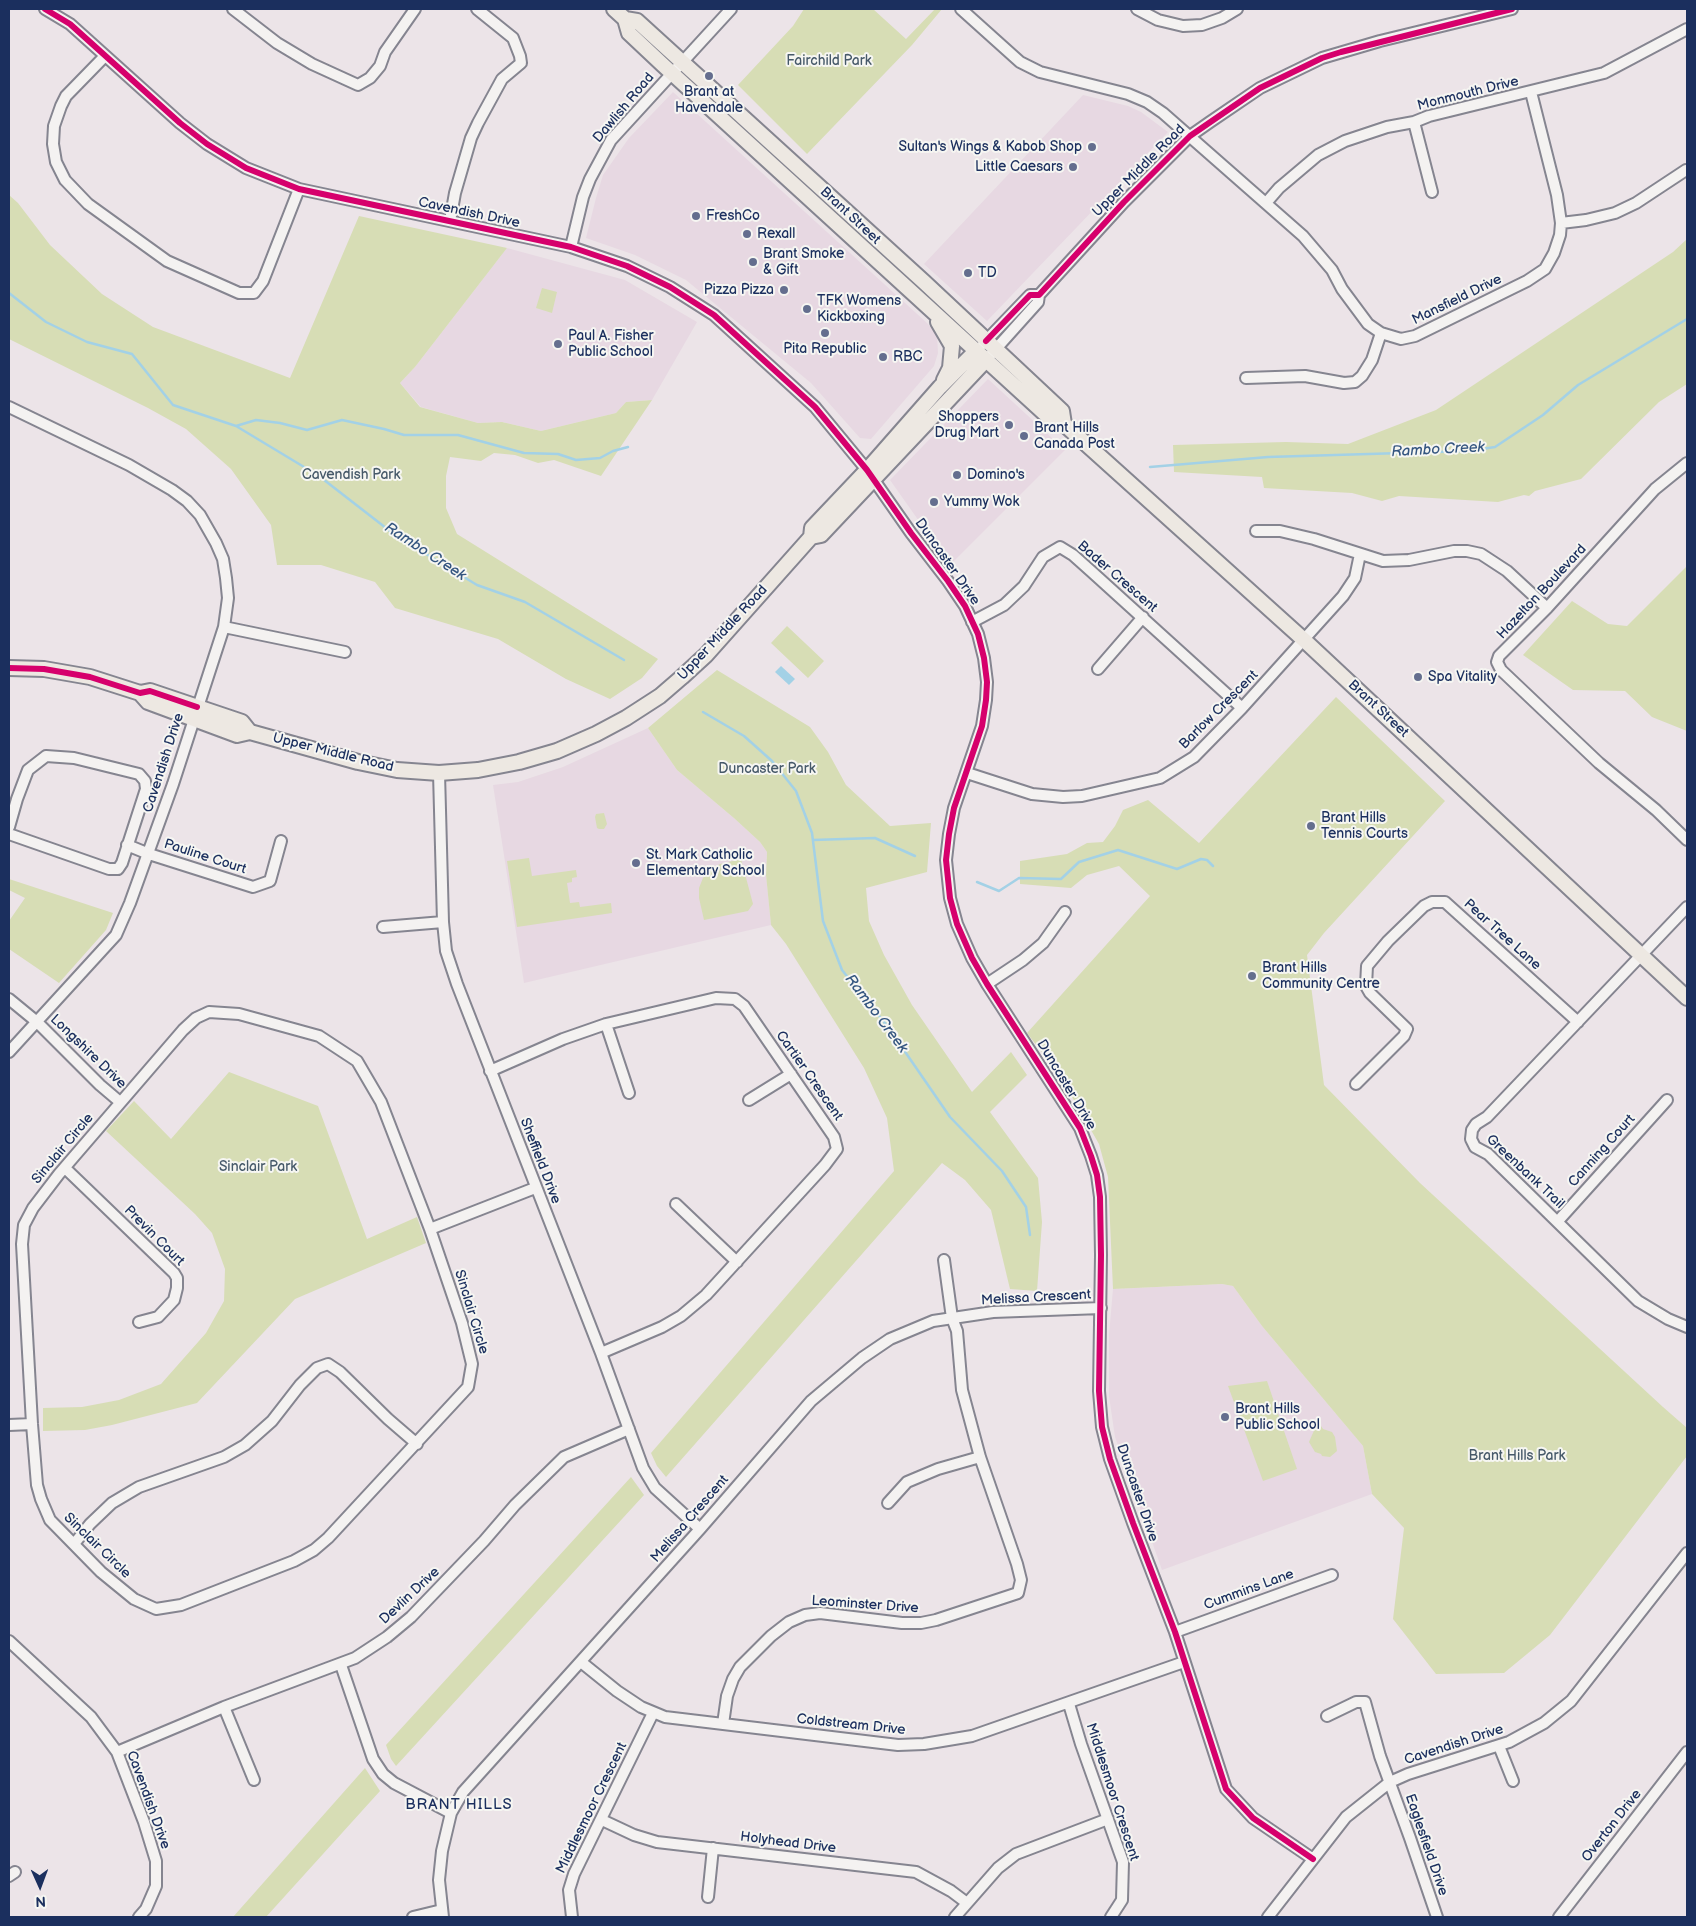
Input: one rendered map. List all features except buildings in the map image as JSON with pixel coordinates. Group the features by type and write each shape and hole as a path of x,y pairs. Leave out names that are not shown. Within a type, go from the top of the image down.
{"main road":[{"name":"Brant Street","path":"614,9 625,18 637,21 682,61 986,350"},
{"name":"Brant Street","path":"625,18 629,33 671,72 931,309 1062,411 1064,424 1304,640 1687,998"},
{"path":"931,309 952,346 950,368 940,387"},
{"name":"Upper Middle Road","path":"9,668 44,670 90,677 140,693 148,702 195,713 237,734 250,732 358,762 397,770 439,772 478,770 557,751 626,718 660,696 706,655 812,537 821,535 940,387 986,350"},
{"name":"Upper Middle Road","path":"870,475 986,350"}],"street":[{"name":"Cavendish Drive","path":"45,9 70,24 180,123 207,144 246,168 299,189 570,247 633,269 670,287 714,315 815,407 870,475"},
{"path":"233,9 284,47 312,64 358,85 370,78 380,66 386,52 415,9"},
{"path":"450,221 455,193 471,138 502,79 521,63 513,38 477,9"},
{"name":"Dawlish Road","path":"570,247 583,197 611,140 671,72 731,9"},
{"path":"962,9 1020,62 1040,72 1128,94 1147,102 1164,113 1266,203 1313,248 1332,270 1342,289 1368,324 1381,333 1372,360 1362,376 1355,382 1344,383 1305,376 1246,378"},
{"path":"1137,9 1158,20 1183,26 1202,25 1222,18 1237,9"},
{"name":"Upper Middle Road","path":"986,350 1038,302 1039,295 1124,202 1190,136 1260,88 1322,58 1380,41 1512,9"},
{"name":"Monmouth Drive","path":"1266,203 1279,188 1318,155 1345,141 1387,127 1414,122 1429,116 1604,73 1687,29"},
{"path":"105,56 66,96 61,106 54,126 53,144 56,162 64,180 88,204 167,261 239,294 254,293 263,281 299,189"},
{"name":"Mansfield Drive","path":"1381,333 1401,338 1415,336 1526,281 1545,269 1554,253 1560,235 1561,223 1557,195 1531,92"},
{"path":"1414,122 1432,192"},
{"path":"1561,223 1586,220 1615,213 1636,203 1686,170"},
{"name":"Cavendish Drive","path":"9,407 129,465 172,490 186,501 200,515 209,529 222,559 228,598 224,627 148,854 116,935 9,1052"},
{"name":"Hazelton Boulevard","path":"1687,463 1655,490 1547,608 1499,656 1497,662 1501,670 1599,763 1656,810 1687,840"},
{"name":"Duncaster Drive","path":"870,475 965,606 978,634 984,658 986,700 982,726 954,808 949,834 946,860 950,898 957,924 972,958 1080,1128 1097,1175 1100,1198 1101,1308 1099,1391 1102,1427 1110,1459 1175,1632 1226,1789 1253,1818 1313,1859"},
{"path":"1256,531 1280,531 1383,561 1409,560 1454,551 1481,554 1507,572 1547,608"},
{"name":"Bader Crescent","path":"972,622 1004,605 1024,586 1043,557 1060,547 1073,555 1242,708"},
{"name":"Barlow Crescent","path":"967,773 1032,794 1063,797 1082,796 1160,778 1194,757 1304,640 1350,588 1355,578 1360,554"},
{"path":"1098,669 1142,617"},
{"path":"224,627 345,652"},
{"name":"Cavendish Drive","path":"9,827 28,770 46,756 74,758 139,774 145,780 146,789 122,863 118,869 109,869 9,834"},
{"name":"Sheffield Drive","path":"439,772 443,922 446,951 535,1188 601,1353 643,1468 655,1488 700,1529"},
{"name":"Pauline Court","path":"148,854 253,887 270,881 281,841"},
{"path":"127,845 148,854"},
{"name":"Pear Tree Lane","path":"1356,1084 1404,1036 1407,1029 1370,993 1366,986 1367,966 1388,941 1424,906 1432,902 1445,902 1578,1022"},
{"path":"1642,955 1687,907"},
{"path":"987,984 1023,960 1043,943 1066,912"},
{"path":"383,927 443,922"},
{"name":"Greenbank Trail","path":"1642,955 1487,1117 1476,1124 1472,1130 1471,1139 1475,1146 1488,1154 1638,1301 1668,1319 1687,1327"},
{"name":"Cartier Crescent","path":"490,1071 606,1024 716,998 735,999 744,1006 834,1137 837,1149 825,1165 706,1295 681,1316 601,1353"},
{"name":"Longshire Drive","path":"9,999 37,1022 100,1085 120,1102"},
{"name":"Sinclair Circle","path":"209,1012 239,1014 319,1036 356,1061 381,1102 430,1229 462,1323 472,1364 468,1387 417,1444 328,1538 314,1550 294,1561 180,1605 156,1609 134,1599 101,1572 50,1520 37,1485 22,1244 24,1225 33,1208 65,1168 120,1102 183,1030 196,1018 209,1012"},
{"path":"606,1024 630,1093"},
{"path":"748,1100 791,1074"},
{"name":"Canning Court","path":"1558,1221 1667,1100"},
{"name":"Previn Court","path":"65,1168 167,1266 177,1278 178,1288 174,1300 158,1317 139,1322"},
{"path":"430,1229 535,1188"},
{"path":"676,1204 737,1262"},
{"name":"Leominster Drive","path":"723,1724 733,1679 740,1667 788,1622 805,1615 820,1613 921,1624 1018,1593 1021,1580 1017,1564 980,1457 962,1390 957,1331 952,1318 944,1260"},
{"name":"Melissa Crescent","path":"442,1914 439,1880 442,1851 451,1813 463,1792 700,1529 812,1401 836,1378 890,1339 933,1321 993,1312 1101,1308"},
{"path":"74,1544 90,1524 112,1503 138,1487 224,1457 245,1445 272,1421 317,1368 328,1364 340,1372 388,1419 417,1444"},
{"path":"9,1425 32,1424"},
{"name":"Devlin Drive","path":"117,1752 224,1707 340,1664 363,1652 411,1618 484,1542 520,1499 564,1457 629,1429"},
{"path":"888,1503 908,1482 938,1469 980,1457"},
{"name":"Cavendish Drive","path":"1268,1917 1346,1817 1390,1782 1408,1774 1509,1742 1544,1723 1572,1700 1687,1553"},
{"name":"Cummins Lane","path":"1175,1632 1332,1575"},
{"name":"Cavendish Drive","path":"9,1641 91,1717 117,1752 141,1813 156,1861 156,1886 146,1909 139,1917"},
{"name":"Coldstream Drive","path":"581,1662 617,1691 653,1713 665,1717 898,1745 924,1744 972,1736 1069,1704 1184,1662"},
{"path":"340,1664 373,1760 383,1774 394,1783 451,1813"},
{"name":"Eaglesfield Drive","path":"1328,1716 1356,1702 1365,1702 1375,1741 1436,1917"},
{"name":"Middlesmoor Crescent","path":"1069,1704 1122,1862 1122,1900 1111,1917"},
{"path":"224,1707 254,1780"},
{"name":"Middlesmoor Crescent","path":"572,1917 569,1890 581,1858 602,1820 653,1713"},
{"path":"1498,1746 1513,1781"},
{"name":"Overton Drive","path":"1559,1917 1687,1752"},
{"name":"Holyhead Drive","path":"602,1820 627,1832 657,1842 916,1872 951,1891 967,1903"},
{"path":"955,1917 998,1868 1016,1854 1108,1820"},
{"path":"708,1897 713,1848"},
{"path":"413,1917 442,1914"}],"shaded area":[{"path":"673,92 927,323 937,335 938,353 934,366 871,439 860,438 811,383 686,280 635,255 586,238 603,175 629,138"},
{"path":"1083,95 1128,106 1141,112 1168,132 987,321 924,264"},
{"name":"Paul A. Fisher Public School","path":"507,248 625,280 697,322 652,400 626,402 616,413 541,431 502,422 478,423 421,407 400,383 415,367"},
{"path":"988,379 1065,450 950,565 890,480"},
{"name":"St. Mark Catholic Elementary School","path":"648,728 677,770 735,819 760,842 767,852 766,875 771,925 524,983 493,785 518,782 563,767"},
{"name":"Brant Hills Public School","path":"1222,1284 1233,1286 1262,1326 1363,1446 1372,1494 1162,1570 1115,1437 1109,1396 1109,1335 1113,1289"}],"green space":[{"name":"Fairchild Park","path":"804,9 873,9 906,39 935,9 942,9 912,45 807,154 738,85 793,26"},
{"name":"Cavendish Park","path":"9,195 18,203 50,245 102,294 153,327 290,378 359,216 507,248 415,367 400,383 420,407 478,423 502,422 541,431 616,413 626,402 652,400 601,476 554,460 538,463 515,455 494,453 481,461 450,457 446,476 446,508 457,534 658,659 642,678 610,699 566,679 498,639 395,608 375,582 321,565 277,565 271,525 231,469 186,429 9,339"},
{"path":"1687,239 1687,384 1659,402 1581,479 1535,491 1529,496 1524,495 1498,502 1399,496 1382,501 1352,493 1264,488 1262,477 1174,472 1173,445 1286,442 1348,444 1436,410 1673,252"},
{"path":"542,288 557,292 552,313 536,308"},
{"path":"1687,566 1687,731 1652,717 1625,691 1573,690 1523,655 1572,601 1608,624 1627,626"},
{"path":"787,626 824,661 808,678 771,643"},
{"name":"Duncaster Park","path":"717,670 810,727 828,752 846,785 890,826 931,823 927,872 866,888 869,921 884,955 912,1005 972,1092 1011,1052 1027,1075 990,1112 1038,1178 1042,1222 1037,1291 1010,1289 991,1210 965,1180 942,1163 666,1477 657,1466 651,1453 894,1171 887,1118 864,1068 786,944 771,925 766,875 767,852 760,842 735,819 677,770 648,728"},
{"name":"Brant Hills Park","path":"1336,697 1445,801 1324,933 1307,955 1324,1085 1420,1183 1687,1428 1687,1456 1550,1635 1504,1673 1436,1674 1393,1619 1404,1528 1372,1494 1363,1446 1262,1326 1233,1286 1222,1284 1113,1289 1108,1177 1099,1144 1060,1076 1027,1033 1150,896 1119,866 1087,875 1071,888 1020,884 1020,861 1067,854 1087,843 1103,842 1115,826 1123,810 1148,800 1199,843"},
{"path":"604,813 607,824 604,829 599,829 597,828 595,817 596,814"},
{"path":"529,858 532,876 576,870 577,877 572,878 572,882 567,883 570,903 579,902 580,907 611,903 612,913 517,927 507,861"},
{"path":"741,859 753,904 748,911 704,920 699,898 699,888 703,878 711,869 720,864"},
{"path":"9,879 113,913 106,930 59,983 9,949 9,921 25,898 9,890"},
{"name":"Sinclair Park","path":"229,1072 318,1106 367,1239 417,1217 426,1243 295,1299 197,1403 85,1430 43,1431 43,1408 82,1407 119,1400 161,1384 206,1333 224,1301 225,1269 212,1233 195,1214 106,1131 134,1101 171,1139"},
{"path":"1267,1381 1297,1469 1263,1481 1228,1386"},
{"path":"1316,1426 1321,1426 1323,1429 1332,1432 1335,1437 1337,1451 1330,1457 1322,1456 1315,1452 1309,1442"},
{"path":"631,1477 644,1495 396,1766 391,1759 386,1745"},
{"path":"365,1768 380,1791 266,1917 233,1917"}],"water":[{"path":"781,666 795,679 789,685 775,672"}],"waterway":[{"name":"Rambo Creek","path":"9,293 46,322 87,342 132,354 173,405 236,426 319,476 395,535 477,585 525,602 624,660"},
{"name":"Rambo Creek","path":"1150,467 1268,457 1469,451 1495,447 1543,415 1578,385 1687,319"},
{"path":"236,426 256,420 280,423 307,430 342,420 404,435 458,435 524,453 558,454 576,460 600,458 613,451 628,447"},
{"name":"Rambo Creek","path":"703,712 744,736 772,761 796,791 812,833 823,921 842,970 888,1027 950,1117 1002,1171 1026,1207 1030,1235"},
{"path":"813,840 875,838 915,856"},
{"path":"977,882 999,891 1019,878 1061,879 1079,862 1118,850 1177,869 1201,859 1207,860 1213,866"}],"cycle path":[{"path":"45,9 70,24 180,123 207,144 246,168 299,189 571,247 627,266 670,287 714,315 815,407 867,470 911,533 948,581 965,606 978,634 987,682 982,726 954,808 949,834 946,860 950,898 957,924 972,958 987,984 1080,1128 1097,1175 1100,1197 1099,1391 1102,1427 1110,1459 1175,1632 1226,1789 1253,1818 1313,1859"},
{"path":"986,341 1030,295 1039,295 1124,202 1190,136 1260,88 1322,58 1341,52 1512,9"},
{"path":"9,668 44,669 90,677 140,693 150,691 197,707"}],"place":[{"name":"Brant at Havendale","path":"709,76"},
{"name":"Sultan's Wings & Kabob Shop","path":"1092,147"},
{"name":"Little Caesars","path":"1073,167"},
{"name":"FreshCo","path":"696,216"},
{"name":"Rexall","path":"747,234"},
{"name":"Brant Smoke & Gift","path":"753,262"},
{"name":"TD","path":"968,273"},
{"name":"Pizza Pizza","path":"784,290"},
{"name":"TFK Womens Kickboxing","path":"807,309"},
{"name":"Pita Republic","path":"825,333"},
{"name":"Paul A. Fisher Public School","path":"558,344"},
{"name":"RBC","path":"883,357"},
{"name":"Shoppers Drug Mart","path":"1009,425"},
{"name":"Brant Hills Canada Post","path":"1024,436"},
{"name":"Domino's","path":"957,475"},
{"name":"Yummy Wok","path":"934,502"},
{"name":"Spa Vitality","path":"1418,677"},
{"name":"Brant Hills Tennis Courts","path":"1311,826"},
{"name":"St. Mark Catholic Elementary School","path":"636,863"},
{"name":"Brant Hills Community Centre","path":"1252,976"},
{"name":"Brant Hills Public School","path":"1225,1417"}],"district":[{"name":"BRANT HILLS","path":"459,1805"}]}
